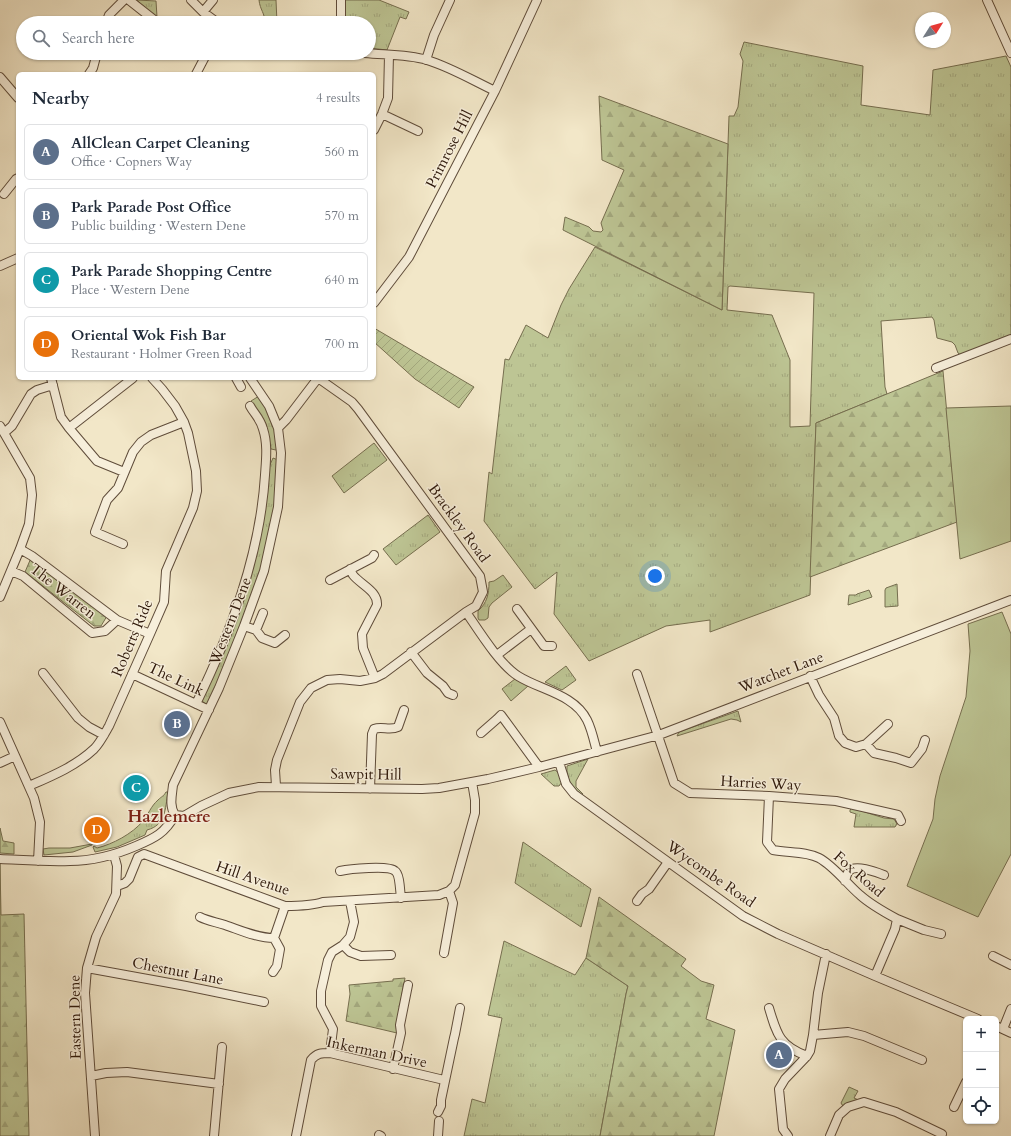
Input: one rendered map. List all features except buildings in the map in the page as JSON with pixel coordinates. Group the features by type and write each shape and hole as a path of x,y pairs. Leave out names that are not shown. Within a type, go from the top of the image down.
{"street":[{"path":"109,16 124,0"},
{"path":"129,0 149,16"},
{"path":"191,0 208,16"},
{"path":"203,12 213,0"},
{"path":"341,0 341,16"},
{"path":"426,60 434,34 450,0"},
{"name":"Primrose Hill","path":"376,300 409,257 494,91 538,0"},
{"path":"987,0 1011,53"},
{"path":"376,54 408,56 426,60 441,65 494,91"},
{"path":"376,126 388,98 389,55"},
{"path":"91,72 95,60"},
{"path":"197,72 202,60"},
{"path":"0,77 16,96"},
{"path":"382,114 418,131"},
{"path":"4,194 16,179"},
{"path":"0,266 16,259"},
{"path":"936,368 1011,339"},
{"path":"69,428 130,380"},
{"name":"Roberts Ride","path":"29,786 79,762 95,748 104,735 164,602 166,571 194,508 197,492 196,471 188,433 175,406 154,380"},
{"path":"237,380 241,387"},
{"name":"Western Dene","path":"176,815 172,807 171,799 173,785 220,688 244,626 264,571 278,507 281,453 278,428 269,406 251,380"},
{"path":"278,428 286,420 316,380"},
{"name":"Brackley Road","path":"321,380 352,402 480,576 483,592 476,606 411,652 383,674 375,678"},
{"path":"0,598 30,524 32,495 30,478 2,430 12,426 31,394 52,382 61,418 69,428 96,461 124,472"},
{"path":"196,704 215,664 250,564 257,536 264,488 266,452 264,430 259,417 250,406"},
{"path":"123,544 93,531 108,500 118,488 133,452 141,442 151,435 184,422"},
{"path":"266,452 281,453"},
{"name":"The Warren","path":"20,549 32,556 117,620 150,634"},
{"path":"330,580 372,558 374,555"},
{"path":"276,786 275,770 277,760 300,702 311,688 327,680 340,679 360,682 375,678 363,648 362,634 378,601 374,594 354,576 350,569"},
{"name":"The Warren","path":"11,571 22,576 92,633 105,631 117,620"},
{"name":"Watchet Lane","path":"559,762 658,735 1011,600"},
{"path":"517,608 544,646 552,646"},
{"path":"466,612 507,667 518,676 570,701 580,710 588,723 597,752"},
{"path":"256,630 263,613"},
{"path":"244,626 256,630 262,638 275,643 285,634"},
{"path":"497,655 531,629"},
{"path":"411,652 427,673 443,686 448,693 453,695"},
{"path":"43,673 78,718 88,726 104,735"},
{"name":"The Link","path":"132,674 209,710"},
{"name":"Harries Way","path":"638,674 674,783 690,793 769,796 836,801 901,817"},
{"path":"810,676 819,695 834,718 839,736 845,743 856,747 866,744 888,724"},
{"path":"370,789 372,734 374,729 379,727 394,729 398,728 404,710"},
{"path":"481,733 501,715 539,767"},
{"path":"0,722 34,798 40,822 38,860"},
{"path":"866,744 874,753 911,762 922,749 925,740"},
{"path":"0,763 15,756"},
{"name":"Sawpit Hill","path":"176,815 184,816 229,793 259,787 276,786 370,789 439,788 559,762"},
{"name":"Wycombe Road","path":"559,762 566,784 574,794 744,916 778,934 971,1016"},
{"path":"444,953 453,903 450,891 455,885 475,813 475,800 472,782"},
{"name":"Fox Road","path":"769,796 768,842 773,850 807,854 818,857 827,862 861,896 881,911 924,930 941,934"},
{"path":"0,859 72,861 114,855 149,841 162,833 176,815"},
{"name":"Hill Avenue","path":"117,886 125,883 138,857 144,854 285,906 317,904 323,902 439,895 450,891"},
{"name":"Eastern Dene","path":"95,1136 85,993 87,968 96,937 116,894 117,866 114,855"},
{"path":"637,901 642,894 649,889 668,862"},
{"path":"340,871 349,869 389,868 395,871 398,875 401,898"},
{"path":"845,881 848,872 852,869 862,868 884,875"},
{"path":"330,1053 333,1029 322,1006 321,991 328,960 332,952 343,945 350,937 354,922 350,901"},
{"path":"273,972 280,949 274,938 285,906"},
{"path":"200,917 265,938 274,938"},
{"path":"875,976 895,929 897,918"},
{"path":"343,945 350,952 361,956 391,955"},
{"path":"788,1136 783,1129 779,1089 785,1079 807,1056 813,1034 818,993 826,954"},
{"path":"995,960 1011,965"},
{"name":"Chestnut Lane","path":"87,968 264,1002"},
{"path":"393,1069 401,1033 400,1024 408,985"},
{"name":"Inkerman Drive","path":"438,1112 460,1008"},
{"path":"769,1008 777,1032 785,1044 797,1052 807,1056"},
{"path":"1011,1009 999,1028 1011,1032"},
{"path":"813,1034 848,1032 864,1036 922,1060"},
{"path":"214,1136 222,1047"},
{"name":"Inkerman Drive","path":"296,1136 311,1060 314,1055 320,1053 330,1053 444,1080"},
{"path":"91,1076 106,1073 126,1072 219,1084"},
{"path":"954,1107 963,1088"},
{"path":"830,1136 839,1115 848,1107 864,1102 896,1112 942,1134"},
{"path":"438,1136 439,1122"}],"green space":[{"path":"137,0 156,1 157,16 156,16"},
{"path":"259,0 276,0 277,16 264,16"},
{"path":"345,0 379,0 409,12 406,19 400,17 387,50 376,49 376,16 344,16"},
{"path":"744,42 863,66 861,105 930,115 933,70 1006,56 1011,67 1011,337 962,356 958,353 952,342 937,338 934,320 932,317 881,321 885,387 887,394 816,423 810,595 710,632 710,620 666,626 589,661 554,614 557,572 535,589 484,521 489,472 492,474 505,359 509,360 526,325 548,338 569,289 595,247 722,310 729,116 734,116 738,107 743,61 740,54","holes":["728,287 814,293 810,426 790,427 790,360 772,315 727,310"]},
{"path":"599,96 728,144 722,310 563,230 565,217 589,227 593,231 601,232 603,230 601,223 624,170 602,160"},
{"path":"376,329 474,387 459,408 415,379 376,344"},
{"path":"943,371 957,522 810,577 816,423"},
{"path":"259,396 268,410 275,429 276,450 271,449 265,423 251,401"},
{"path":"1011,406 1011,541 960,559 946,408"},
{"path":"374,443 387,460 344,493 332,476"},
{"path":"273,458 278,460 277,487 262,566 231,649 209,703 206,704 201,698 242,597 269,467"},
{"path":"428,515 440,532 396,565 383,549"},
{"path":"31,558 107,616 101,626 94,626 25,572"},
{"path":"503,575 512,587 492,603 489,607 488,618 485,620 479,620 478,611 484,605 487,598 489,582 494,581"},
{"path":"897,584 898,606 885,607 886,588"},
{"path":"869,590 872,597 848,605 849,595 856,595"},
{"path":"1002,612 1011,634 1011,854 978,917 907,886 933,819 935,799 940,776 966,697 970,651 968,624"},
{"path":"566,666 576,680 562,690 545,682"},
{"path":"515,679 528,686 511,701 502,689"},
{"path":"738,711 741,722 731,719 677,736 679,732"},
{"path":"588,759 576,781 576,787 583,794 582,795 570,783 567,766"},
{"path":"555,770 559,773 562,782 559,786 554,786 541,774"},
{"path":"166,792 168,792 164,816 158,824 147,830 145,835 117,847 95,852 94,846 97,848 109,844 122,838 139,826 153,805"},
{"path":"852,808 884,818 894,819 897,824 895,827 854,827 856,814 850,812"},
{"path":"0,828 3,841 14,843 14,854 0,853"},
{"path":"523,842 591,889 581,927 515,883"},
{"path":"92,844 73,852 44,855 43,849 70,848"},
{"path":"0,864 1,915 24,914 29,1136 0,1136"},
{"path":"599,897 686,959 681,966 701,981 714,985 706,1019 735,1030 714,1136 600,1136 628,986 586,958"},
{"path":"504,941 575,975 586,958 628,986 600,1136 464,1136 472,1099 485,1103 502,1018 488,1015"},
{"path":"405,978 396,1026 397,1033 346,1021 350,994 349,985 393,981 393,979"},
{"path":"849,1087 858,1091 854,1098 861,1101 844,1108 841,1103"}],"place":[{"name":"Park Parade Post Office","path":"177,724"},
{"name":"Park Parade Shopping Centre","path":"136,788"},
{"name":"Oriental Wok Fish Bar","path":"97,830"},
{"name":"AllClean Carpet Cleaning","path":"779,1055"}],"district":[{"name":"Hazlemere","path":"169,816"}]}
